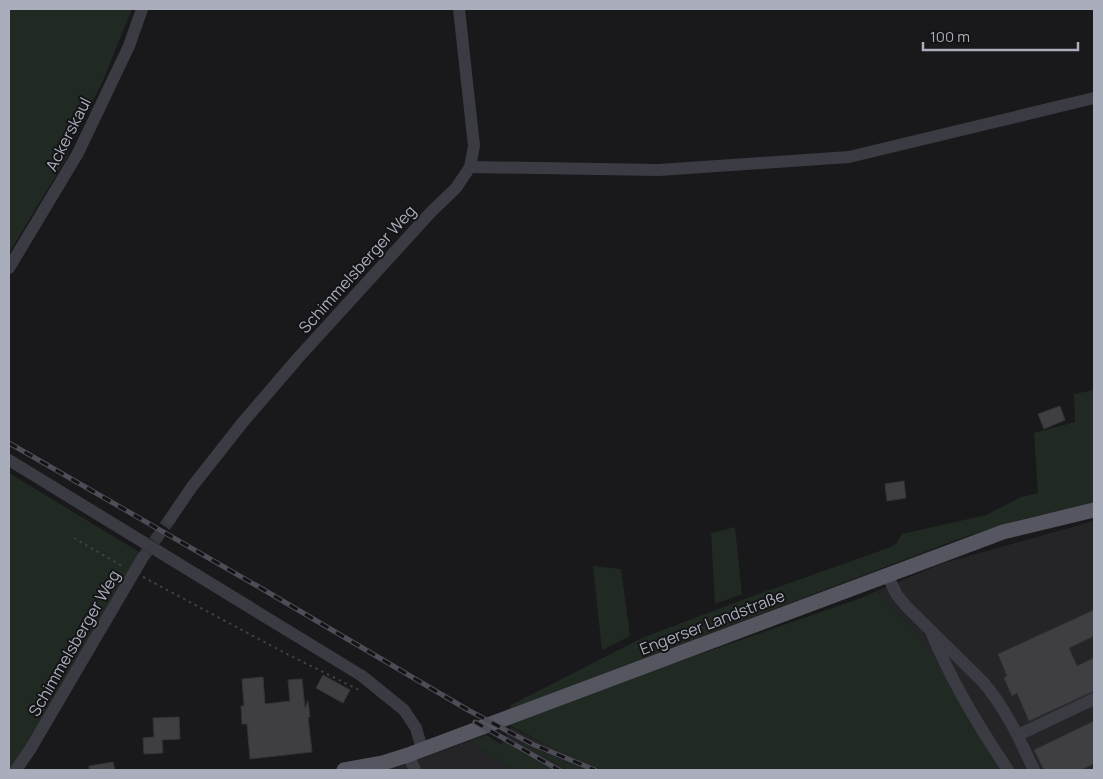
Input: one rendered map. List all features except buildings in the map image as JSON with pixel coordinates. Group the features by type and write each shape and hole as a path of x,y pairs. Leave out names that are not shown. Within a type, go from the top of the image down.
{"main road":[{"name":"Engerser Landstraße","path":"344,770 383,762 415,752 1003,532 1094,510"}],"street":[{"name":"Ackerskaul","path":"9,268 78,153 129,46 142,9"},
{"name":"Schimmelsberger Weg","path":"170,519 191,488 274,386 431,212 456,188 470,167 474,146 458,9"},
{"path":"470,167 659,170 849,157 1094,98"},
{"path":"9,460 362,676 404,710 416,728 415,752 410,764 415,770"},
{"name":"Schimmelsberger Weg","path":"16,770 31,748 143,557"},
{"path":"887,575 898,595 993,694 1018,735 1034,770"},
{"path":"930,629 949,674 1008,770"},
{"path":"1018,735 1094,699"}],"path":[{"path":"74,538 298,659 369,694"}],"shaded area":[{"path":"9,9 132,9 102,83 75,134 67,157 9,253"},
{"path":"1094,390 1094,503 1027,518 967,536 510,709 511,705 642,638 891,547 896,544 902,534 986,515 1021,497 1038,493 1034,433 1075,422 1074,394"},
{"path":"9,473 139,552 26,747 9,770"},
{"path":"1094,521 1094,770 1004,770 897,613 877,591 940,564"},
{"path":"735,527 742,594 715,604 711,533"},
{"path":"593,566 621,569 630,636 602,650"},
{"path":"877,591 920,637 1004,770 604,770 559,751 509,725 666,666"},
{"path":"511,727 604,770 585,770 522,744 568,770 552,770 503,741"},
{"path":"486,735 501,744 503,741 552,770 513,770 469,741"},
{"path":"469,741 513,770 386,770 395,768"},
{"path":"523,743 585,770 568,770 522,745"}],"tunnel":[{"path":"144,556 170,519"}],"railway":[{"path":"9,443 468,710 532,744 595,770"},
{"path":"475,722 559,770"}]}
